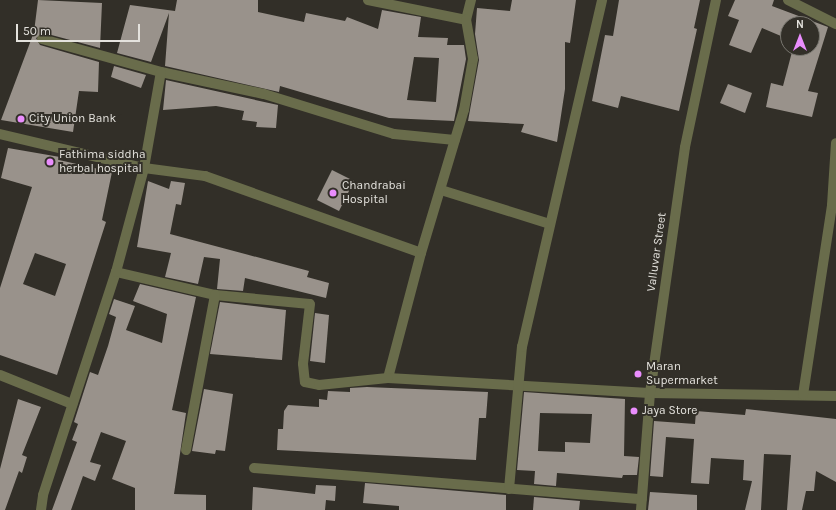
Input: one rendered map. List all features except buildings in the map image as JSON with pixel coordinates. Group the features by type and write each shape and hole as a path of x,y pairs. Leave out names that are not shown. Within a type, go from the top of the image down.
{"street":[{"path":"368,0 466,20"},
{"path":"388,378 421,254 455,140 473,59 466,20 471,0"},
{"path":"509,489 522,347 602,0"},
{"name":"Valluvar Street","path":"641,510 650,393 685,147 716,0"},
{"path":"788,0 836,24"},
{"path":"42,39 161,72 264,94 394,134 455,140"},
{"path":"41,510 72,404 116,272 144,168 161,72"},
{"path":"0,134 144,168 205,176 421,254"},
{"path":"803,395 832,205 836,143"},
{"path":"441,190 550,224"},
{"path":"116,272 215,295 310,304 303,364 305,382 319,385 388,378 518,384 650,393 836,396"},
{"path":"186,450 215,295"},
{"path":"0,375 72,404"},
{"path":"254,468 642,499"}],"place":[{"name":"City Union Bank","path":"21,119"},
{"name":"Fathima siddha herbal hospital","path":"50,162"},
{"name":"Chandrabai Hospital","path":"333,193"},
{"name":"Maran Supermarket","path":"638,374"},
{"name":"Jaya Store","path":"634,411"}]}
